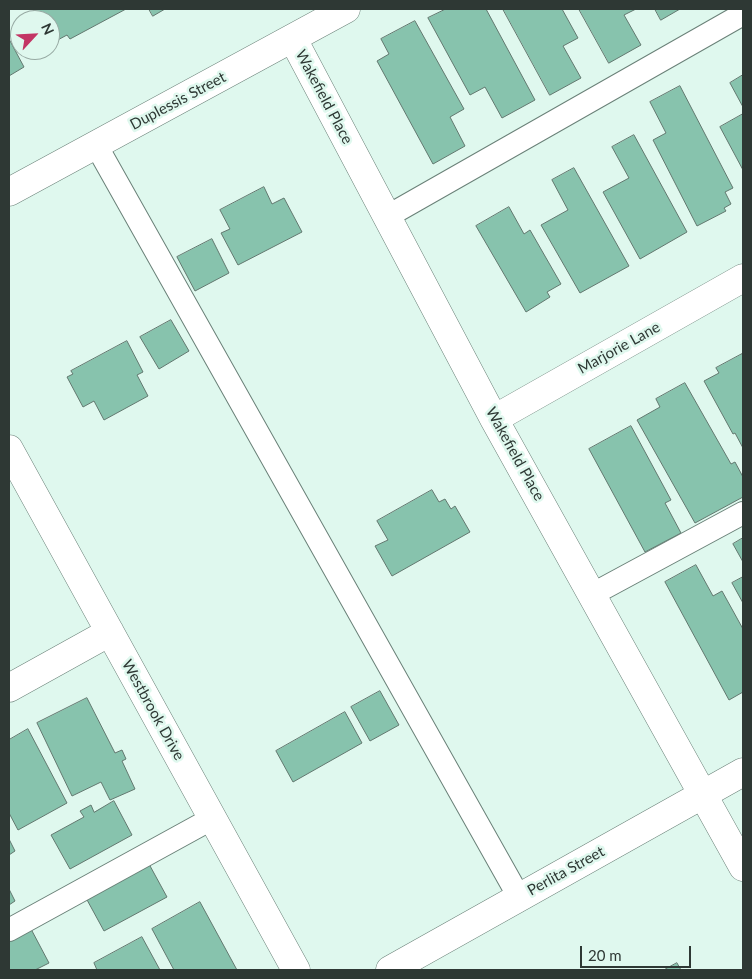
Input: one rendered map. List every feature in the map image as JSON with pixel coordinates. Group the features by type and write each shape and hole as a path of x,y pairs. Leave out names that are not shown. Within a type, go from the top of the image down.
{"street":[{"name":"Duplessis Street","path":"9,192 346,9"},
{"name":"Wakefield Place","path":"292,39 388,216 494,419 743,866"},
{"name":"Marjorie Lane","path":"494,419 743,278"},
{"name":"Westbrook Drive","path":"9,449 296,970"},
{"path":"9,688 110,632"},
{"name":"Perlita Street","path":"390,970 743,772"}],"lane":[{"path":"388,216 743,14"},
{"path":"96,145 519,897"},
{"path":"593,594 743,513"},
{"path":"9,930 212,818"}],"building":[{"path":"126,9 70,39 67,35 60,39 60,10 34,10"},
{"path":"149,9 165,9 153,16"},
{"path":"446,9 486,9 535,100 502,118 485,87 470,95 428,18"},
{"path":"503,9 562,9 578,38 563,46 581,78 550,95"},
{"path":"579,9 636,9 624,15 641,45 609,63"},
{"path":"655,9 680,9 661,20"},
{"path":"415,21 464,109 450,117 465,146 433,164 377,61 389,54 381,39"},
{"path":"9,39 10,60 20,60 24,67 9,76"},
{"path":"743,75 743,107 730,83"},
{"path":"680,86 733,188 725,192 731,204 724,208 726,211 697,226 653,140 666,133 650,102"},
{"path":"743,114 743,170 720,127"},
{"path":"634,135 687,232 640,259 603,192 629,178 612,147"},
{"path":"574,168 629,266 580,293 541,225 568,210 552,180"},
{"path":"264,187 272,204 284,198 302,232 238,265 221,233 230,229 220,210"},
{"path":"509,207 524,234 530,230 561,284 547,292 550,297 526,312 476,226"},
{"path":"212,239 229,273 195,291 177,257"},
{"path":"171,320 189,351 159,369 140,337"},
{"path":"127,341 143,372 137,375 148,396 104,420 94,401 83,407 67,377 73,374 71,371"},
{"path":"742,354 743,448 735,433 733,434 704,381 719,373 716,368"},
{"path":"685,383 731,464 735,462 743,477 743,497 695,523 637,420 660,407 656,399"},
{"path":"631,426 671,500 665,503 681,533 645,552 589,449"},
{"path":"432,490 439,502 445,499 451,509 455,506 470,532 392,576 375,546 388,540 377,521"},
{"path":"743,538 743,562 733,544"},
{"path":"696,565 713,596 722,591 743,629 743,692 729,700 665,582"},
{"path":"743,577 743,603 732,583"},
{"path":"380,691 399,725 370,741 351,707"},
{"path":"87,698 115,753 122,750 126,759 122,761 135,789 110,800 101,782 72,796 37,723"},
{"path":"345,712 362,743 293,782 276,751"},
{"path":"28,729 67,803 18,830 9,813 9,740"},
{"path":"114,801 132,835 70,869 51,835 84,817 80,811 91,805 94,812"},
{"path":"9,839 15,851 9,855"},
{"path":"149,864 167,897 104,931 86,898"},
{"path":"9,889 15,901 9,905"},
{"path":"200,902 237,970 174,970 152,929"},
{"path":"31,929 49,963 35,970 9,970 9,941"},
{"path":"142,937 160,970 97,970 94,963"},
{"path":"677,963 681,970 664,970"}]}
